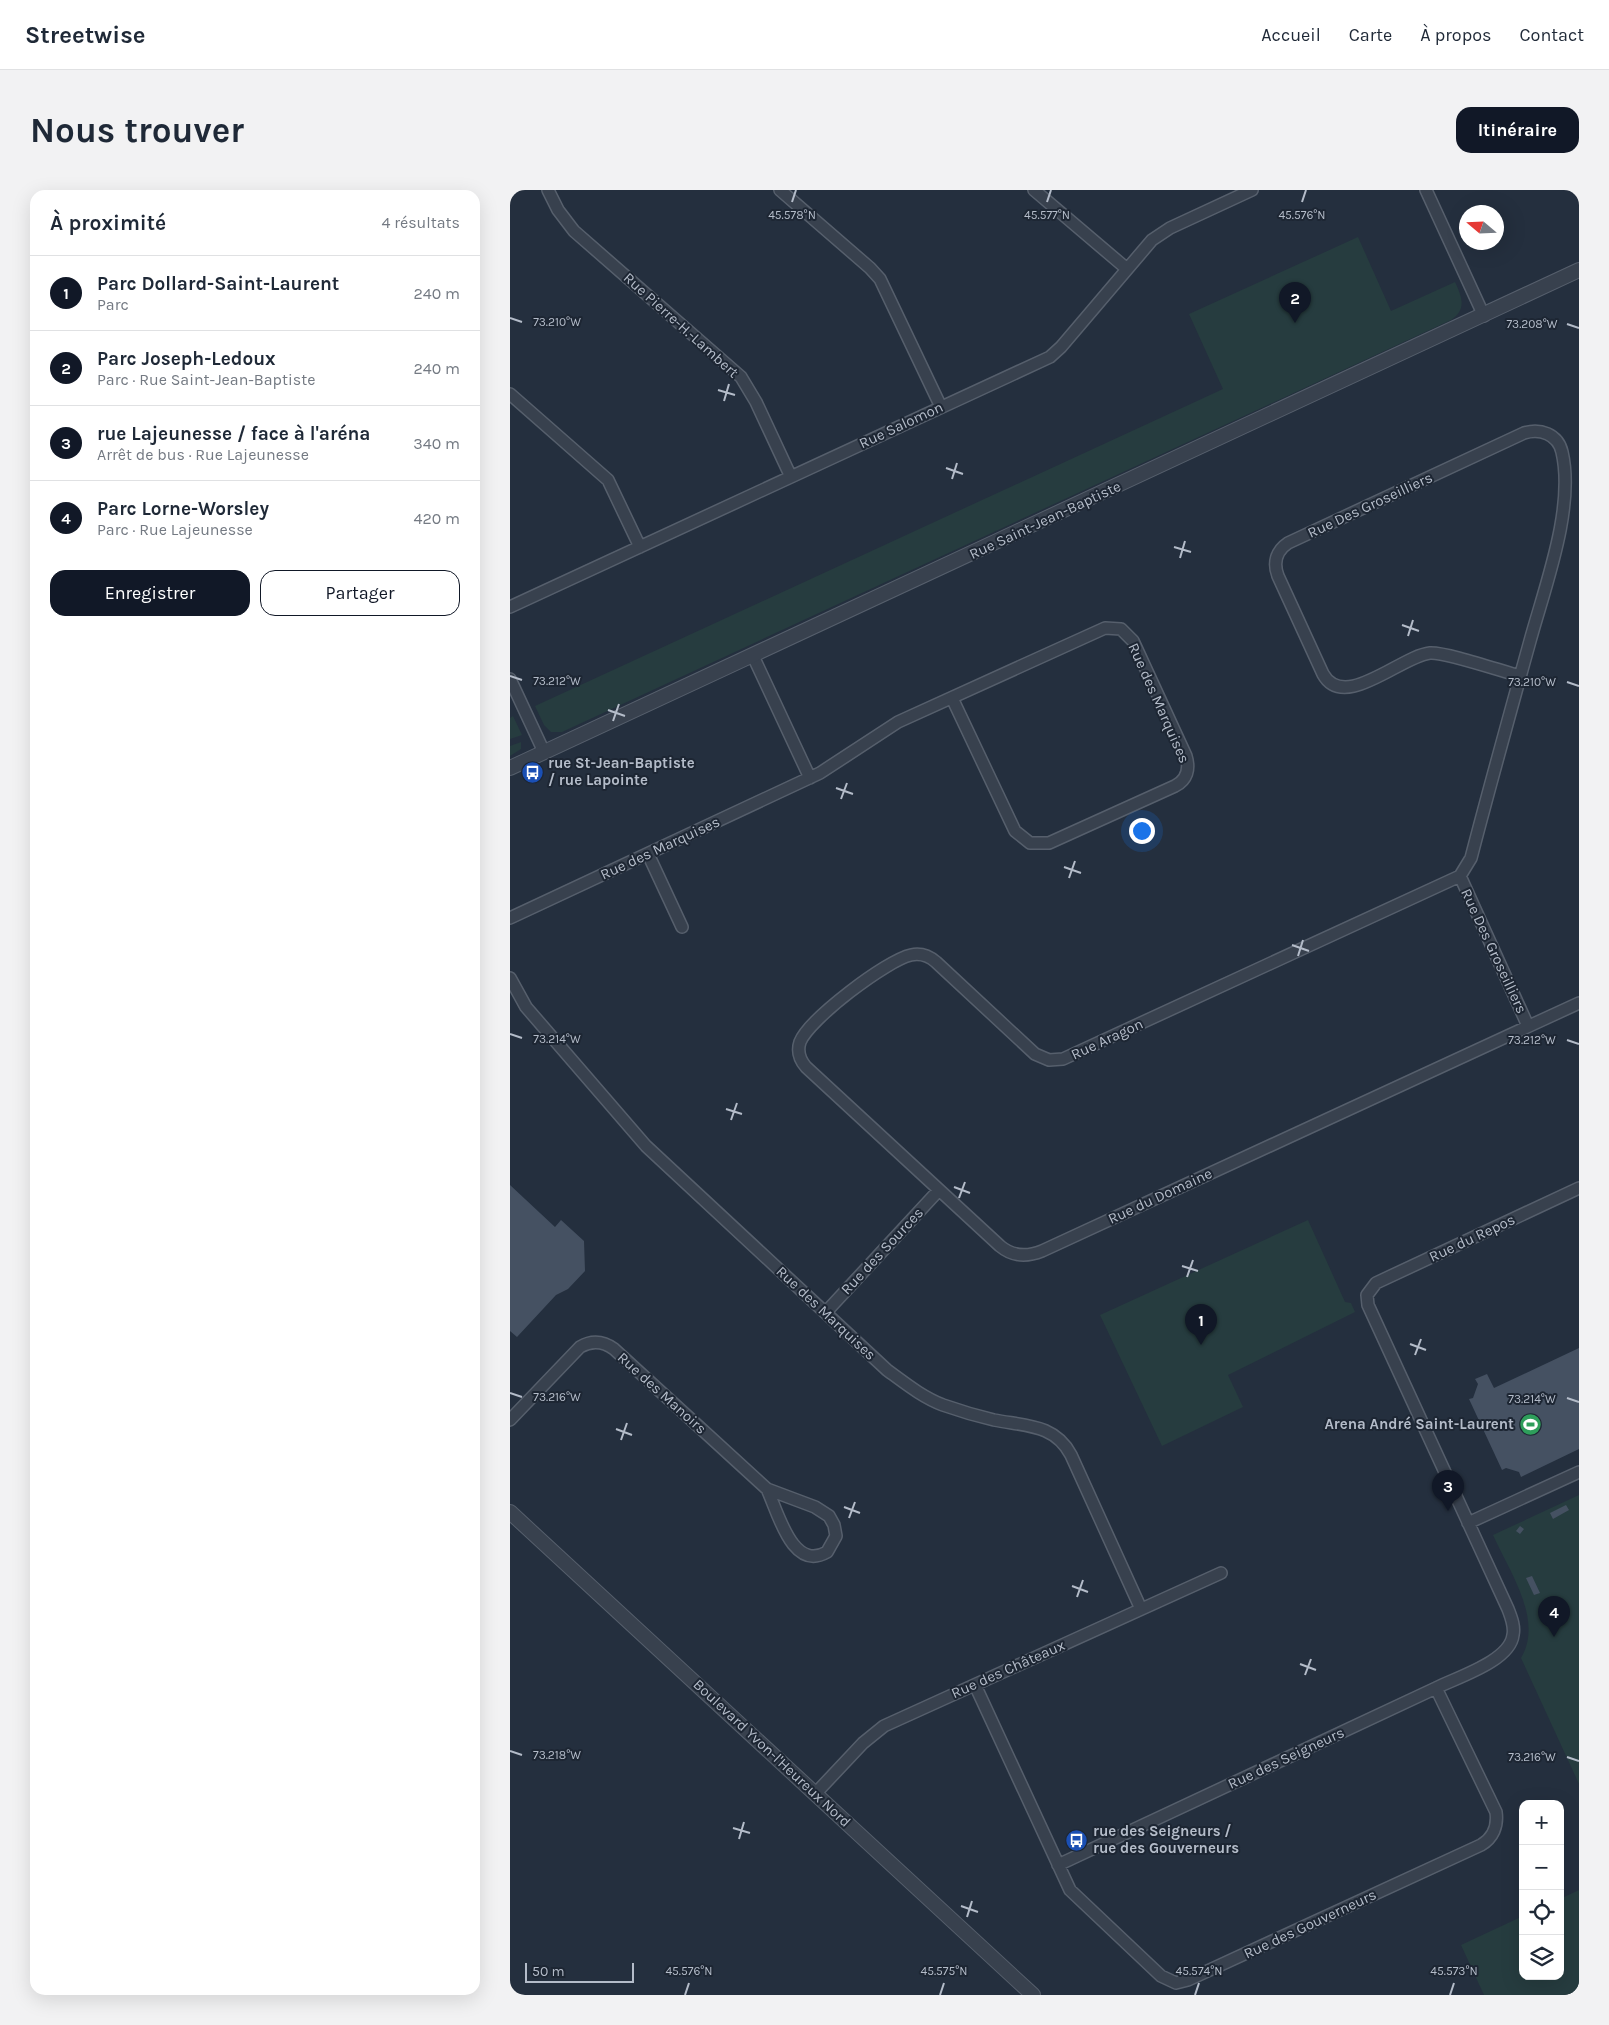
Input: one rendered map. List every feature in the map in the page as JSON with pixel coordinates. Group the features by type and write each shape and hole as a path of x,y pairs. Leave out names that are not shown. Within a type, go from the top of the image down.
{"street":[{"name":"Rue Pierre-H.-Lambert","path":"548,190 558,210 574,231 741,377 756,402 791,478"},
{"path":"780,190 865,263 880,279 941,407"},
{"path":"1034,190 1127,269"},
{"name":"Rue Salomon","path":"510,607 791,478 1054,354 1152,240 1164,231 1239,193 1252,190"},
{"path":"1426,190 1484,316"},
{"name":"Rue Saint-Jean-Baptiste","path":"510,768 1484,316 1579,270"},
{"path":"510,394 608,480 640,547"},
{"name":"Rue Des Groseilliers","path":"1520,676 1430,654 1352,687 1335,686 1323,674 1278,576 1275,566 1277,554 1288,543 1524,434 1533,431 1547,433 1558,442 1562,451 1565,489 1564,508 1520,676 1470,858 1460,876 1528,1026"},
{"name":"Rue des Marquises","path":"510,918 810,778 894,724 1101,629 1117,628 1125,631 1132,641 1186,756 1187,774 1175,786 1049,844 1030,842 1015,830 952,698"},
{"path":"753,656 810,778"},
{"path":"510,679 544,752"},
{"path":"648,854 682,927"},
{"name":"Rue Aragon","path":"799,1048 806,1033 848,994 906,957 920,954 936,962 1035,1054 1048,1060 1063,1059 1460,876"},
{"name":"Rue des Marquises","path":"510,978 526,1007 646,1146 887,1370 925,1396 977,1416 1040,1428 1061,1440 1071,1455 1141,1609"},
{"name":"Rue du Domaine","path":"799,1048 800,1056 806,1067 1004,1250 1018,1256 1034,1254 1579,1003"},
{"name":"Rue du Repos","path":"1468,1523 1368,1305 1368,1291 1376,1283 1579,1188"},
{"name":"Rue des Sources","path":"826,1312 939,1190"},
{"name":"Rue des Manoirs","path":"510,1420 576,1350 588,1343 602,1343 614,1349 767,1489 797,1550 804,1555 813,1556 827,1552 836,1536 830,1516 815,1507 767,1489"},
{"path":"1468,1523 1579,1472"},
{"name":"Boulevard Yvon-l'Heureux Nord","path":"510,1512 1033,1995"},
{"name":"Rue des Seigneurs","path":"1058,1865 1496,1658 1510,1644 1514,1630 1511,1616 1468,1523"},
{"name":"Rue des Châteaux","path":"815,1794 862,1743 877,1731 1221,1573"},
{"name":"Rue des Gouverneurs","path":"975,1685 1070,1890 1162,1976 1168,1980 1180,1982 1480,1845 1494,1831 1496,1812 1436,1688"}],"green space":[{"path":"1358,237 1391,311 1455,282 1462,302 1456,316 1451,320 562,732 551,732 544,725 535,706 1223,389 1189,314"},
{"path":"513,716 522,735 510,739 510,718"},
{"path":"521,742 521,749 510,756 510,746"},
{"path":"1308,1220 1345,1302 1351,1303 1355,1312 1228,1375 1243,1407 1162,1446 1100,1315"},
{"path":"1579,1495 1579,1784 1521,1658 1527,1643 1529,1628 1526,1612 1522,1596 1493,1535"},
{"path":"1579,1890 1579,1995 1484,1995 1461,1945 1519,1918 1519,1980 1564,1980 1564,1897"}],"building":[{"path":"510,1185 555,1227 561,1220 584,1241 585,1271 568,1289 556,1295 517,1337 510,1331"},
{"name":"Arena André Saint-Laurent","path":"1579,1348 1579,1449 1521,1477 1519,1472 1506,1468 1502,1470 1469,1399 1473,1398 1478,1384 1475,1379 1487,1374 1494,1388"},
{"path":"1566,1505 1569,1510 1553,1519 1550,1513"},
{"path":"1520,1526 1524,1529 1520,1534 1516,1531"},
{"path":"1532,1576 1540,1593 1534,1595 1526,1578"}],"place":[{"name":"Parc Joseph-Ledoux","path":"1295,323"},
{"name":"rue St-Jean-Baptiste / rue Lapointe","path":"532,772"},
{"name":"Parc Dollard-Saint-Laurent","path":"1201,1345"},
{"name":"Arena André Saint-Laurent","path":"1530,1424"},
{"name":"rue Lajeunesse / face à l'aréna","path":"1448,1511"},
{"name":"Parc Lorne-Worsley","path":"1554,1637"},
{"name":"rue des Seigneurs / rue des Gouverneurs","path":"1077,1840"}]}
